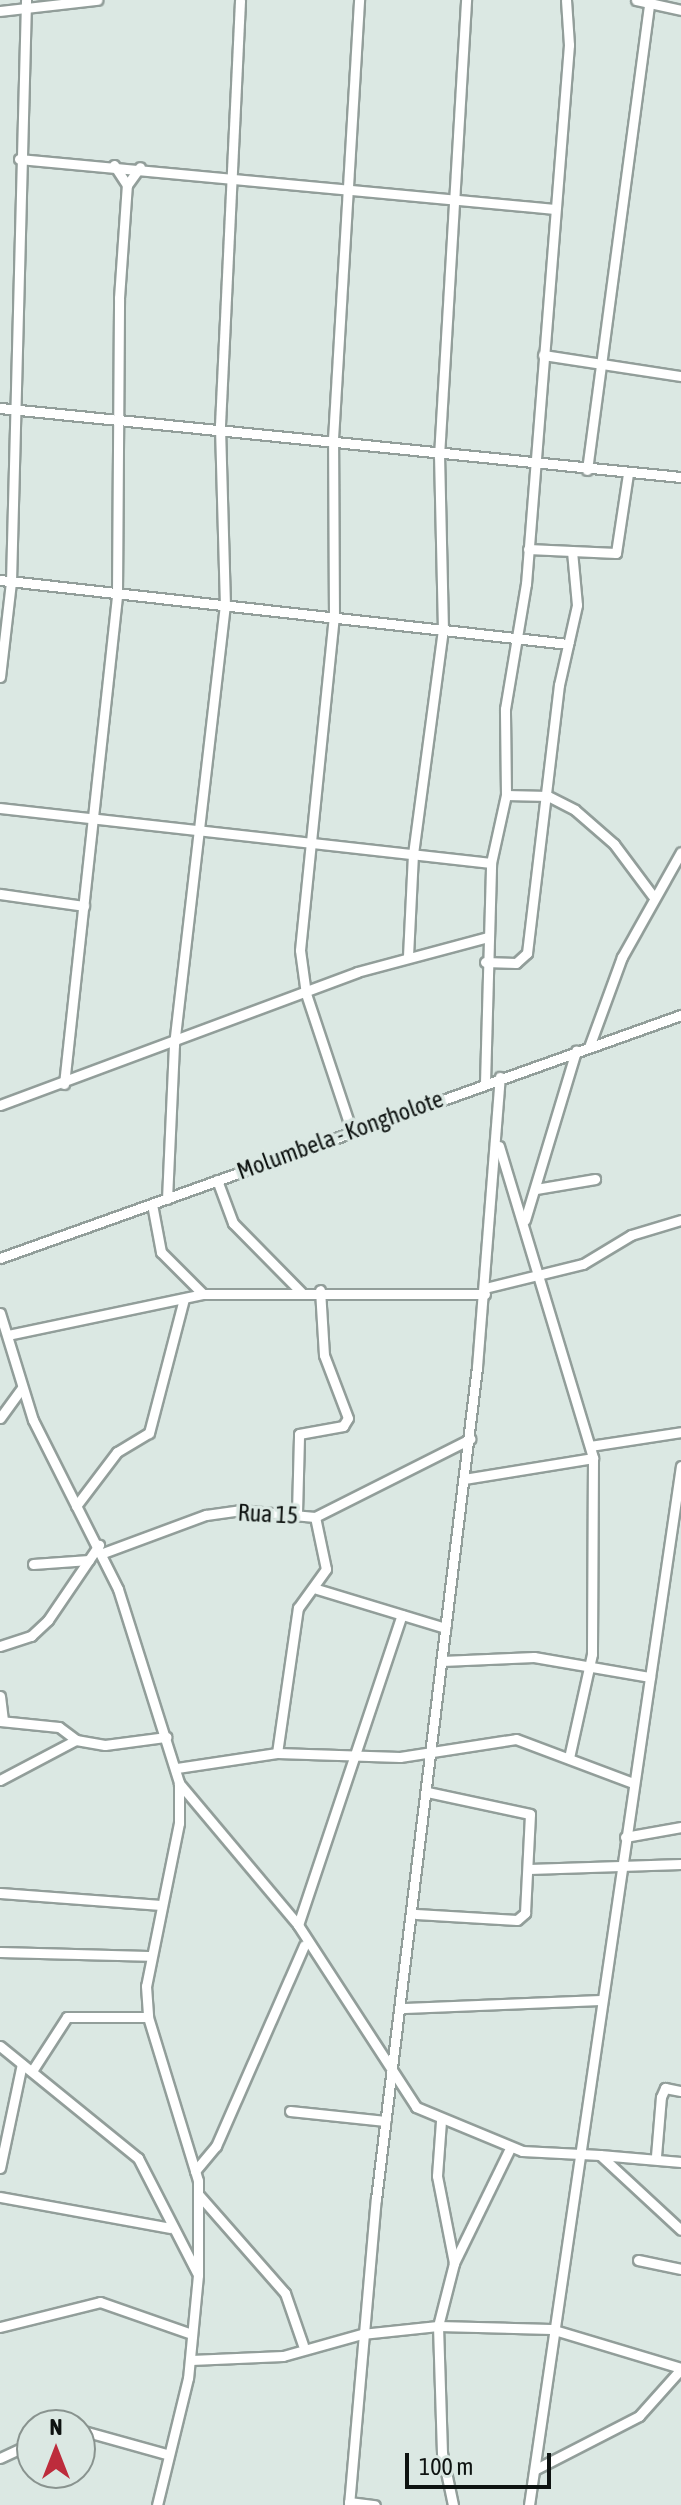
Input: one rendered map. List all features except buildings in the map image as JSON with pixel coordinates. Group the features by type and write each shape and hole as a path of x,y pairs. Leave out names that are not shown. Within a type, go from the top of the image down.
{"street":[{"path":"0,11 26,4 97,0"},
{"path":"167,1199 174,1045 202,831 225,606 220,425 235,163 240,0"},
{"path":"351,1129 306,994 300,950 307,843 334,618 333,439 359,0"},
{"path":"408,956 413,854 443,630 439,456 466,0"},
{"path":"485,1083 485,962 491,863 506,795 504,730 536,466 555,209 566,0"},
{"path":"636,0 681,10"},
{"path":"587,470 650,2"},
{"path":"0,677 5,581 5,409 26,4"},
{"path":"19,159 140,167 456,203 555,209"},
{"path":"217,177 235,163"},
{"path":"114,165 127,185"},
{"path":"64,1084 117,594 114,417 127,185 140,167"},
{"path":"543,355 603,360 681,376"},
{"path":"5,409 220,425 439,456 681,477"},
{"path":"528,549 616,553 628,474"},
{"path":"485,962 516,963 527,953 568,644 577,605 572,551"},
{"path":"5,581 568,644"},
{"path":"506,795 548,796 598,828 652,895"},
{"path":"0,808 491,863"},
{"path":"589,1047 652,895 681,852"},
{"path":"0,894 84,906"},
{"path":"0,1105 174,1045 408,956 488,937"},
{"name":"Molumbela - Kongholote","path":"0,1258 351,1129 681,1015"},
{"path":"525,1220 576,1051"},
{"path":"375,2505 349,2504 362,2334 385,2121 416,1914 445,1628 470,1439 485,1291 500,1077"},
{"path":"497,1139 525,1220 593,1458 591,1671 569,1758"},
{"path":"536,1189 595,1179"},
{"path":"217,1180 233,1223 301,1292"},
{"path":"152,1204 161,1252 203,1294"},
{"path":"8,1335 203,1294 320,1290 485,1291 583,1264 631,1235 681,1220"},
{"path":"297,1513 299,1434 343,1426 348,1418 324,1355 320,1290"},
{"path":"76,1506 117,1452 149,1433 184,1299"},
{"path":"0,1313 22,1388 76,1506 101,1549 177,1768 179,1783 179,1823 148,1956 148,2017 195,2171 198,2275 191,2360 166,2454 157,2505"},
{"path":"0,1418 22,1388"},
{"path":"590,1446 681,1432"},
{"name":"Rua 15","path":"101,1549 206,1515 297,1513 315,1517 470,1439"},
{"path":"464,1479 593,1458"},
{"path":"529,2505 536,2469 551,2329 582,2154 625,1837 681,1466"},
{"path":"277,1753 298,1608 317,1589 327,1553 315,1517"},
{"path":"0,1646 38,1631 89,1560 101,1549"},
{"path":"33,1564 89,1560"},
{"path":"317,1589 445,1628"},
{"path":"298,1925 402,1615"},
{"path":"442,1661 534,1657 591,1671 650,1677"},
{"path":"0,1696 1,1721 59,1727 76,1740 105,1745 166,1737"},
{"path":"177,1768 277,1753 353,1759 431,1753 516,1739 633,1783"},
{"path":"0,1780 76,1740"},
{"path":"179,1783 298,1925 304,1946 365,2019 391,2077 416,2107 441,2121 510,2148 656,2156 681,2162"},
{"path":"416,1914 517,1920 525,1913 529,1869 530,1814 427,1792"},
{"path":"625,1837 681,1827"},
{"path":"529,1869 623,1863 681,1864"},
{"path":"0,1893 158,1905"},
{"path":"195,2171 216,2146 304,1946"},
{"path":"0,1952 148,1956"},
{"path":"403,2008 602,2000"},
{"path":"32,2071 67,2017 148,2017"},
{"path":"0,2046 138,2158 170,2228 198,2275"},
{"path":"0,2168 22,2064"},
{"path":"656,2156 661,2097 665,2088 681,2091"},
{"path":"290,2111 385,2121"},
{"path":"441,2121 437,2176 454,2263"},
{"path":"453,2505 442,2453 438,2326 454,2263 510,2148"},
{"path":"600,2155 681,2230"},
{"path":"198,2194 292,2302 303,2345"},
{"path":"0,2197 170,2228"},
{"path":"638,2260 681,2269"},
{"path":"0,2327 100,2302 192,2334"},
{"path":"191,2360 283,2356 303,2345 362,2334 438,2326 551,2329 681,2369 639,2416 536,2469"},
{"path":"96,2434 166,2454"}]}
